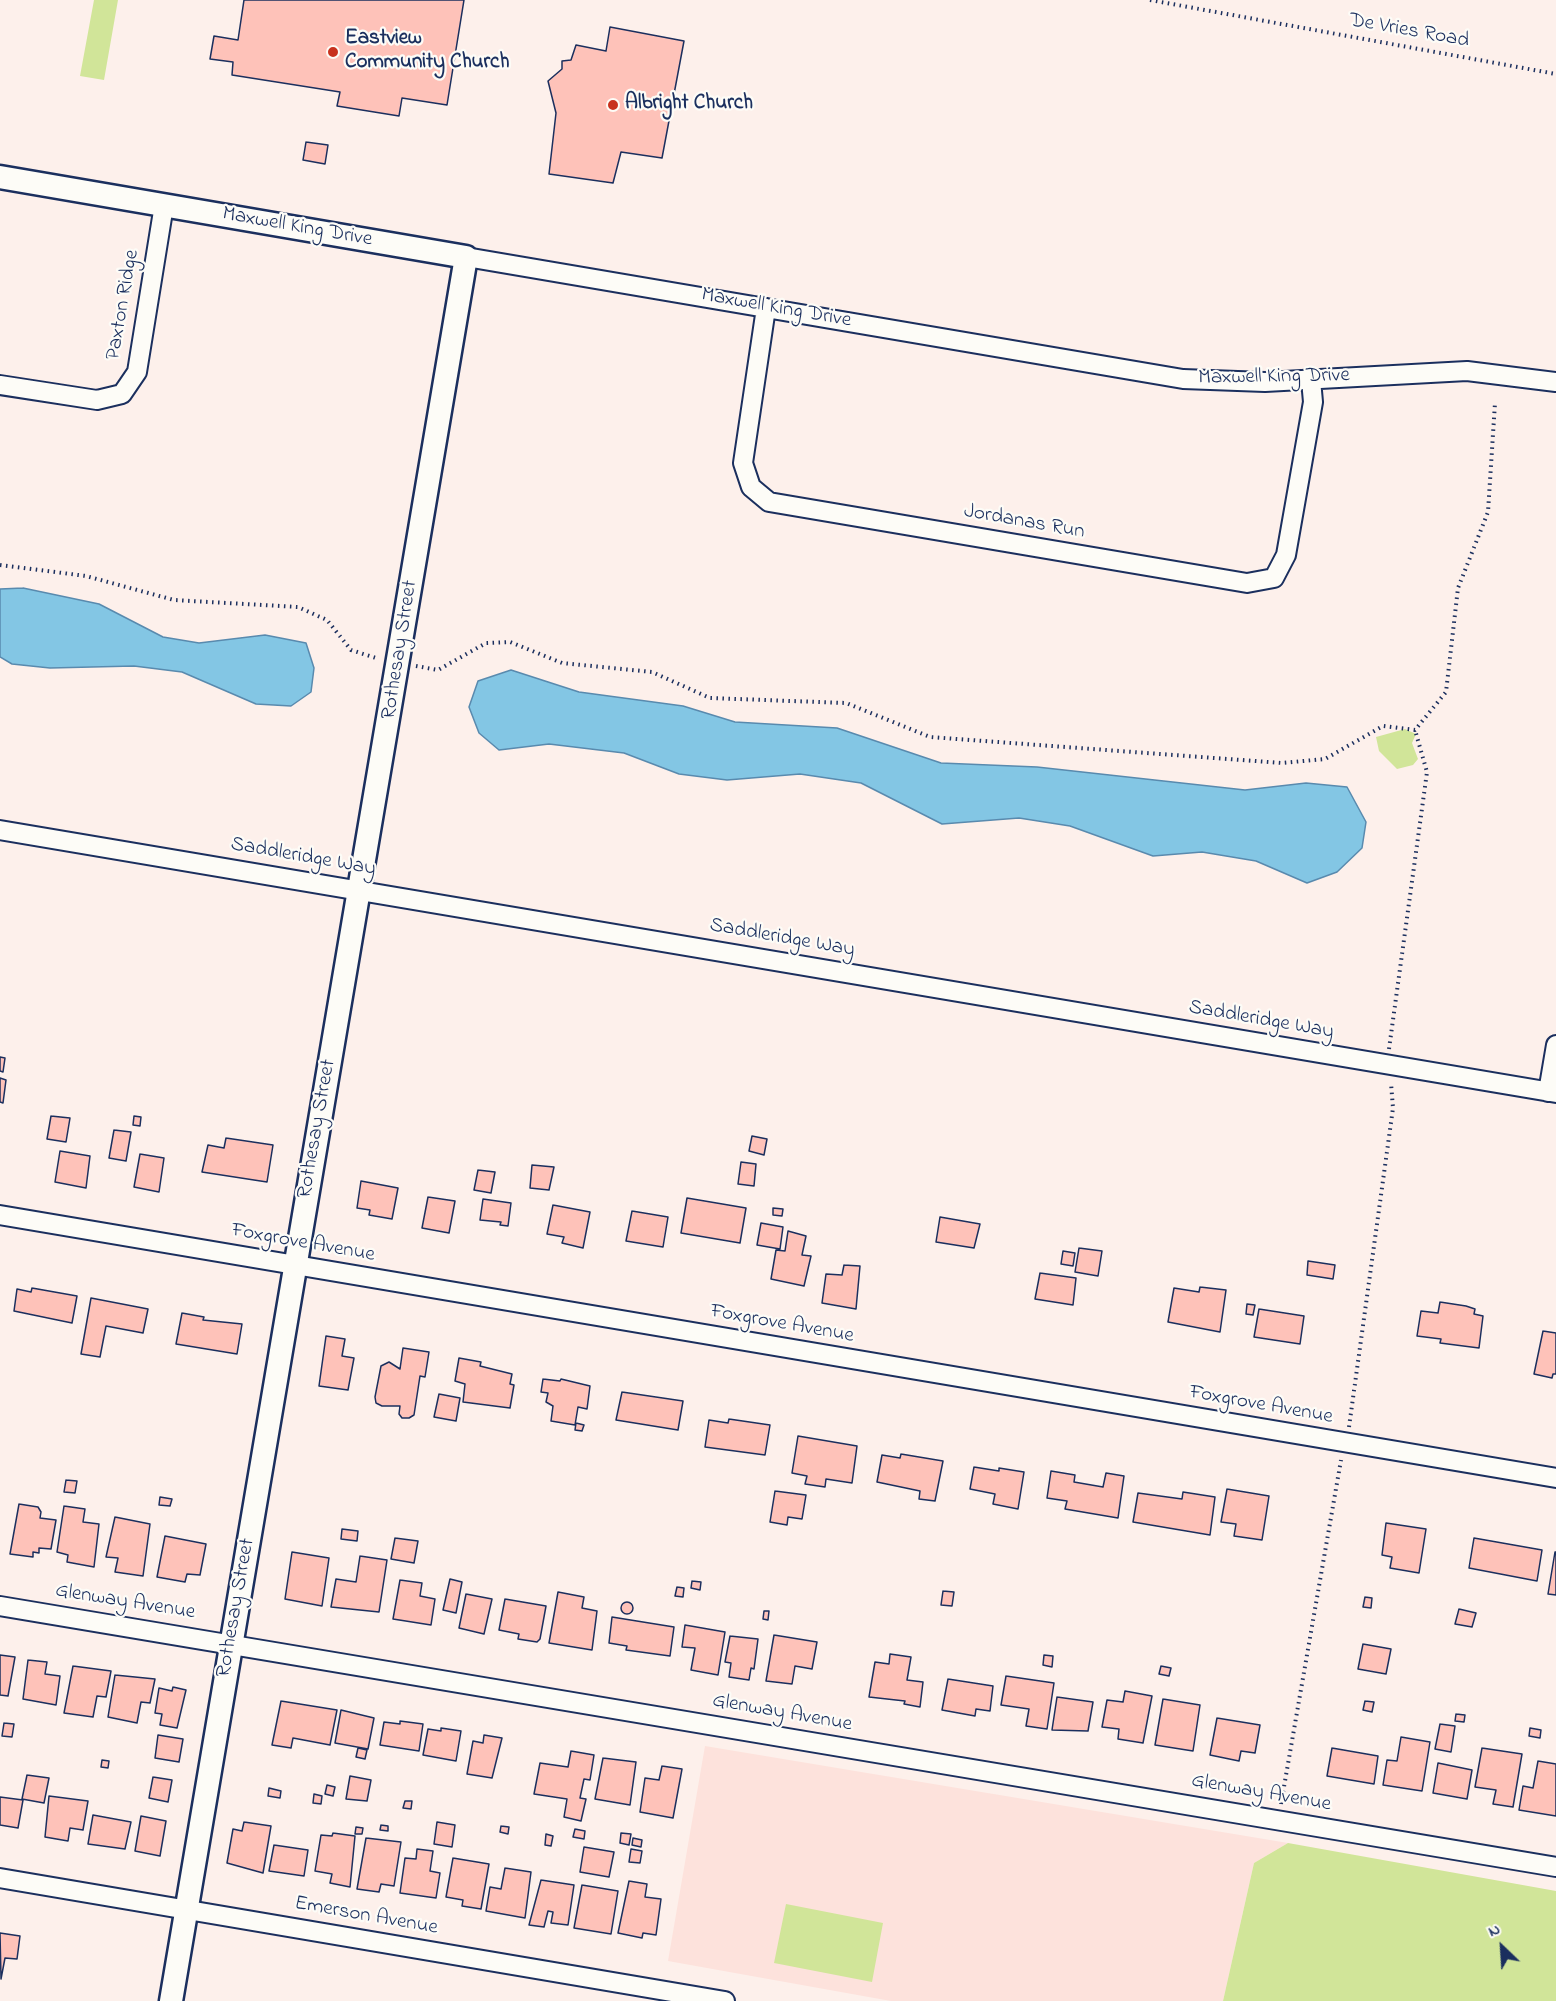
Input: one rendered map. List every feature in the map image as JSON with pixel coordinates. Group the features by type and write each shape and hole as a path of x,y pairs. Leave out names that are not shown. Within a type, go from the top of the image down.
{"street":[{"name":"Maxwell King Drive","path":"0,177 1183,379 1265,382 1467,371 1556,382"},
{"name":"Paxton Ridge","path":"0,385 97,400 122,394 137,372 164,205"},
{"name":"Rothesay Street","path":"171,2001 466,257"},
{"name":"Jordanas Run","path":"766,308 743,463 751,487 769,502 1247,583 1274,578 1286,555 1313,402 1311,380"},
{"name":"Saddleridge Way","path":"0,830 1552,1093"},
{"path":"1552,1093 1556,1045"},
{"name":"Foxgrove Avenue","path":"0,1215 1556,1479"},
{"name":"Glenway Avenue","path":"0,1606 1556,1867"},
{"name":"Emerson Avenue","path":"0,1878 725,2001"}],"path":[{"name":"De Vries Road","path":"1149,0 1556,74"},
{"path":"1415,730 1446,692 1458,588 1488,512 1495,403"},
{"path":"0,565 86,576 174,600 297,607 327,620 351,650 399,663 438,670 486,644 510,642 562,663 652,672 710,698 846,704 930,736 1282,763 1325,759 1383,726 1415,730"},
{"path":"1278,1820 1327,1547 1337,1470 1347,1443 1394,1108 1388,1037 1427,772 1415,730"}],"shaded area":[{"path":"705,1746 1288,1843 1254,1863 1223,2001 891,2001 668,1961"}],"green space":[{"path":"94,0 118,0 104,80 80,76"},
{"path":"1405,729 1416,734 1412,743 1418,759 1413,765 1397,769 1379,751 1376,737"},
{"path":"1288,1843 1556,1891 1556,2001 1223,2001 1254,1863"},
{"path":"786,1904 883,1923 872,1982 774,1963"}],"water":[{"path":"23,588 99,604 163,637 199,643 265,635 306,643 314,668 311,692 291,706 256,704 182,672 134,666 50,668 12,664 0,657 0,589"},
{"path":"511,670 579,692 683,706 735,722 837,728 941,763 1037,767 1245,790 1306,783 1347,787 1366,822 1362,848 1337,872 1307,883 1256,861 1202,852 1153,856 1070,826 1019,818 942,824 861,783 800,774 727,780 679,774 624,753 549,744 499,750 479,733 469,707 478,681"}],"building":[{"name":"Eastview Community Church","path":"244,0 464,0 447,105 402,98 399,116 337,106 340,92 232,75 233,62 210,59 214,36 238,40"},
{"name":"Albright Church","path":"610,27 684,41 662,158 621,152 613,183 549,174 556,113 548,81 562,69 562,61 571,60 576,45 606,51"},
{"path":"306,142 328,145 325,164 303,160"},
{"path":"0,1057 5,1058 3,1072 0,1071"},
{"path":"0,1078 6,1080 3,1103 0,1102"},
{"path":"51,1116 70,1118 66,1142 47,1139"},
{"path":"134,1116 141,1117 140,1126 133,1125"},
{"path":"114,1130 131,1132 126,1161 109,1158"},
{"path":"752,1136 767,1139 764,1155 749,1151"},
{"path":"226,1138 273,1145 267,1182 202,1172 208,1145 224,1148"},
{"path":"60,1151 90,1156 86,1188 55,1182"},
{"path":"140,1154 164,1158 159,1192 134,1187"},
{"path":"741,1162 756,1164 754,1186 738,1184"},
{"path":"532,1165 554,1167 549,1190 530,1188"},
{"path":"478,1170 495,1172 491,1193 474,1190"},
{"path":"361,1181 398,1188 392,1219 369,1215 370,1210 357,1208"},
{"path":"428,1197 455,1201 449,1233 422,1228"},
{"path":"687,1198 746,1208 740,1243 681,1233"},
{"path":"483,1199 511,1203 508,1226 500,1225 501,1222 480,1220"},
{"path":"553,1205 590,1212 583,1248 562,1243 564,1237 547,1234"},
{"path":"773,1208 783,1209 782,1216 773,1215"},
{"path":"632,1211 668,1217 663,1247 626,1241"},
{"path":"940,1217 980,1224 974,1248 936,1242"},
{"path":"761,1223 783,1227 780,1249 757,1245"},
{"path":"788,1231 806,1236 802,1255 811,1256 804,1286 771,1279 776,1250 785,1251"},
{"path":"1079,1248 1102,1251 1098,1276 1075,1272"},
{"path":"1063,1251 1075,1253 1073,1266 1061,1264"},
{"path":"1308,1261 1335,1265 1333,1279 1307,1275"},
{"path":"844,1265 860,1266 856,1309 822,1303 826,1274 842,1275"},
{"path":"1040,1273 1076,1278 1073,1305 1035,1299"},
{"path":"1200,1287 1226,1290 1220,1332 1168,1322 1174,1288 1199,1292"},
{"path":"32,1288 77,1296 72,1323 14,1311 17,1289 31,1292"},
{"path":"91,1298 148,1309 143,1333 106,1326 100,1357 81,1354"},
{"path":"1440,1302 1466,1306 1475,1309 1474,1314 1483,1316 1479,1348 1440,1343 1441,1339 1417,1336 1421,1311 1438,1313"},
{"path":"1247,1304 1255,1305 1253,1315 1246,1314"},
{"path":"1259,1309 1304,1316 1300,1344 1254,1337"},
{"path":"182,1313 204,1317 203,1320 242,1324 237,1354 176,1344"},
{"path":"1543,1331 1556,1333 1556,1374 1553,1374 1552,1378 1534,1374"},
{"path":"326,1336 345,1339 342,1356 354,1358 348,1390 319,1386"},
{"path":"403,1348 429,1352 425,1377 420,1376 414,1415 409,1418 402,1418 399,1414 400,1406 382,1406 376,1403 375,1397 381,1366 389,1362 400,1369"},
{"path":"459,1358 481,1362 480,1366 512,1374 510,1384 514,1385 510,1408 463,1402 465,1384 455,1381"},
{"path":"543,1379 560,1381 561,1379 590,1386 587,1409 578,1407 575,1425 551,1421 553,1406 546,1402 548,1393 541,1392"},
{"path":"622,1392 683,1401 678,1430 616,1420"},
{"path":"439,1394 460,1398 456,1421 434,1417"},
{"path":"729,1419 770,1425 765,1455 705,1447 709,1420 728,1423"},
{"path":"576,1423 584,1425 582,1431 575,1430"},
{"path":"798,1436 857,1446 852,1483 826,1479 825,1487 805,1484 807,1476 792,1473"},
{"path":"901,1454 943,1461 935,1501 919,1499 920,1491 877,1482 882,1455 900,1458"},
{"path":"974,1467 1024,1472 1018,1509 993,1504 995,1494 970,1489"},
{"path":"1051,1471 1075,1475 1074,1482 1103,1487 1106,1473 1124,1476 1118,1518 1065,1509 1067,1501 1047,1498"},
{"path":"66,1480 77,1481 75,1493 64,1492"},
{"path":"1227,1489 1269,1496 1262,1540 1234,1536 1236,1524 1221,1522"},
{"path":"775,1491 806,1495 802,1519 788,1517 787,1525 770,1522"},
{"path":"1183,1492 1215,1497 1210,1535 1133,1522 1138,1493 1182,1499"},
{"path":"160,1497 172,1499 170,1506 159,1505"},
{"path":"19,1504 38,1507 41,1512 40,1518 56,1520 51,1549 39,1548 39,1553 33,1552 33,1557 10,1554"},
{"path":"64,1506 85,1509 83,1522 99,1524 94,1567 67,1562 68,1555 57,1552"},
{"path":"115,1517 150,1524 143,1576 115,1572 118,1558 106,1557"},
{"path":"1386,1523 1426,1529 1419,1573 1390,1568 1392,1557 1382,1555"},
{"path":"342,1529 358,1531 357,1541 341,1539"},
{"path":"165,1536 206,1544 200,1575 187,1574 185,1582 157,1577"},
{"path":"395,1538 418,1541 414,1563 391,1559"},
{"path":"1474,1538 1542,1550 1537,1581 1469,1568"},
{"path":"292,1552 329,1558 322,1606 285,1599"},
{"path":"1556,1552 1556,1595 1548,1594"},
{"path":"360,1556 387,1560 379,1612 331,1607 336,1579 356,1582"},
{"path":"450,1579 462,1582 456,1613 443,1610"},
{"path":"400,1580 422,1583 420,1596 435,1599 431,1625 393,1619"},
{"path":"692,1581 701,1582 700,1590 691,1588"},
{"path":"677,1587 684,1588 683,1597 675,1596"},
{"path":"943,1591 954,1592 952,1606 941,1605"},
{"path":"558,1592 584,1597 582,1608 597,1611 592,1650 549,1643"},
{"path":"466,1594 492,1599 484,1634 459,1628"},
{"path":"1365,1597 1372,1598 1371,1608 1363,1607"},
{"path":"505,1599 546,1606 540,1639 537,1642 518,1639 519,1634 499,1630"},
{"path":"629,1602 633,1608 629,1614 625,1614 621,1606"},
{"path":"1459,1609 1476,1613 1472,1627 1455,1624"},
{"path":"764,1611 769,1611 768,1620 763,1619"},
{"path":"612,1617 674,1627 670,1656 626,1650 627,1646 609,1643"},
{"path":"685,1625 725,1632 718,1675 691,1670 695,1648 682,1647"},
{"path":"774,1635 817,1642 812,1669 795,1666 792,1684 766,1681"},
{"path":"730,1636 758,1639 754,1669 751,1668 749,1680 729,1677 731,1663 725,1662"},
{"path":"1363,1644 1391,1649 1386,1674 1358,1669"},
{"path":"890,1654 911,1657 907,1680 923,1682 920,1707 904,1704 905,1701 869,1697 875,1662 889,1664"},
{"path":"0,1655 15,1657 8,1696 0,1695"},
{"path":"1044,1655 1053,1656 1052,1667 1043,1665"},
{"path":"28,1660 47,1662 45,1674 60,1676 56,1705 23,1699"},
{"path":"73,1666 111,1671 106,1697 97,1696 93,1717 64,1713"},
{"path":"1161,1666 1171,1668 1169,1676 1159,1674"},
{"path":"115,1675 155,1679 150,1703 141,1702 137,1723 108,1717"},
{"path":"1006,1676 1054,1683 1047,1729 1026,1726 1029,1709 1001,1705"},
{"path":"948,1679 993,1686 990,1711 976,1709 975,1716 942,1710"},
{"path":"173,1687 186,1690 177,1728 160,1725 162,1714 155,1713 159,1688 172,1691"},
{"path":"1125,1691 1152,1696 1143,1743 1118,1739 1119,1729 1102,1727 1107,1700 1123,1702"},
{"path":"1057,1697 1093,1702 1088,1731 1052,1730"},
{"path":"1163,1699 1200,1705 1193,1751 1155,1745"},
{"path":"281,1701 337,1710 330,1745 293,1738 291,1748 272,1745"},
{"path":"1365,1701 1374,1702 1372,1712 1363,1710"},
{"path":"341,1710 374,1718 368,1749 335,1743"},
{"path":"1456,1714 1465,1715 1464,1722 1455,1721"},
{"path":"1217,1718 1260,1725 1255,1753 1241,1751 1239,1761 1210,1755"},
{"path":"400,1721 423,1724 419,1751 380,1745 384,1722 400,1724"},
{"path":"4,1723 14,1724 12,1737 2,1736"},
{"path":"1440,1724 1455,1726 1451,1752 1435,1749"},
{"path":"441,1728 461,1731 456,1761 423,1755 428,1729 441,1731"},
{"path":"1530,1728 1541,1730 1540,1738 1529,1736"},
{"path":"158,1735 183,1739 179,1762 155,1758"},
{"path":"484,1735 502,1738 492,1778 467,1774 473,1741 483,1743"},
{"path":"1401,1737 1430,1742 1422,1791 1383,1785 1387,1760 1397,1761"},
{"path":"358,1748 367,1750 365,1759 356,1757"},
{"path":"1332,1748 1378,1756 1374,1784 1327,1776"},
{"path":"1482,1748 1522,1754 1513,1807 1493,1804 1496,1790 1475,1787"},
{"path":"571,1751 594,1755 590,1780 584,1779 580,1798 586,1799 581,1821 564,1817 567,1799 534,1794 540,1763 568,1767"},
{"path":"603,1758 636,1762 630,1805 595,1799"},
{"path":"102,1760 109,1761 108,1768 101,1767"},
{"path":"1538,1761 1556,1764 1556,1816 1519,1810 1523,1786 1533,1788"},
{"path":"1438,1763 1472,1770 1467,1799 1433,1793"},
{"path":"662,1766 682,1769 673,1818 640,1812 645,1778 659,1780"},
{"path":"27,1775 49,1778 44,1803 22,1799"},
{"path":"350,1776 371,1780 367,1801 346,1799"},
{"path":"153,1777 172,1780 168,1802 149,1798"},
{"path":"327,1785 335,1787 333,1796 325,1794"},
{"path":"269,1788 281,1791 280,1798 268,1796"},
{"path":"314,1794 322,1796 321,1804 313,1803"},
{"path":"49,1796 88,1801 83,1830 70,1828 68,1841 45,1837"},
{"path":"0,1797 23,1800 18,1828 0,1825"},
{"path":"405,1801 412,1801 411,1809 403,1808"},
{"path":"93,1815 131,1822 125,1849 88,1844"},
{"path":"141,1816 166,1821 160,1856 135,1851"},
{"path":"244,1822 271,1826 263,1873 227,1863 233,1829 242,1831"},
{"path":"437,1822 455,1825 452,1847 434,1844"},
{"path":"381,1825 388,1826 388,1831 380,1830"},
{"path":"501,1826 509,1827 508,1834 500,1832"},
{"path":"356,1827 363,1828 362,1834 355,1834"},
{"path":"575,1829 585,1831 584,1839 573,1837"},
{"path":"333,1833 355,1836 350,1887 330,1883 332,1874 315,1871 321,1835 332,1836"},
{"path":"621,1833 631,1834 629,1845 620,1843"},
{"path":"546,1834 553,1836 551,1846 545,1845"},
{"path":"366,1838 401,1842 394,1886 381,1884 379,1892 357,1889"},
{"path":"633,1838 642,1840 641,1847 632,1845"},
{"path":"274,1845 308,1850 304,1876 269,1871"},
{"path":"584,1847 614,1852 609,1877 580,1872"},
{"path":"417,1849 433,1851 430,1871 440,1873 436,1898 400,1893 405,1858 416,1859"},
{"path":"631,1849 642,1851 640,1863 629,1862"},
{"path":"453,1858 489,1864 481,1909 462,1906 463,1900 446,1897"},
{"path":"505,1868 531,1872 525,1918 486,1911 490,1887 501,1889"},
{"path":"541,1880 574,1885 568,1925 551,1923 553,1912 548,1911 544,1927 529,1925"},
{"path":"629,1881 647,1884 645,1897 661,1899 656,1935 643,1933 642,1938 618,1933"},
{"path":"582,1885 618,1891 611,1934 574,1928"},
{"path":"0,1933 20,1936 17,1959 5,1958 1,1979"}],"place":[{"name":"Eastview Community Church","path":"333,52"},
{"name":"Albright Church","path":"613,105"}]}
